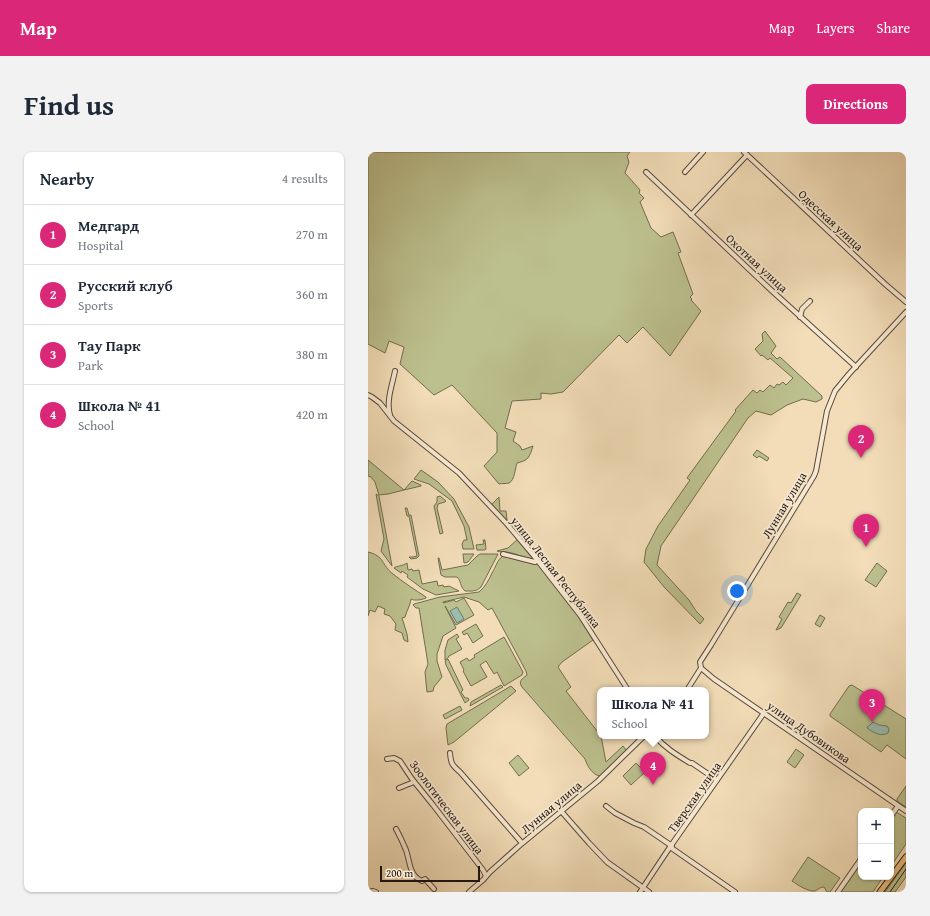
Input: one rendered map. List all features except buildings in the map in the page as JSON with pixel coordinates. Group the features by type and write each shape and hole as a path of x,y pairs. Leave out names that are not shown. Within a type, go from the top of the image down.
{"main road":[{"path":"880,892 906,857"}],"street":[{"path":"685,172 703,152"},
{"path":"692,215 746,153"},
{"name":"Одесская улица","path":"746,153 884,284 906,302"},
{"name":"Охотная улица","path":"646,172 856,367"},
{"path":"800,316 802,309 810,301"},
{"name":"Лунная улица","path":"689,687 701,668 700,662 814,476 827,411 835,392 906,312"},
{"path":"390,418 388,404 395,371"},
{"name":"улица Лесная Республика","path":"368,395 380,403 390,418 459,473 507,524 538,560 580,615 626,687"},
{"path":"503,554 535,562 538,560"},
{"name":"улица Дубовикова","path":"701,668 714,679 906,811"},
{"name":"Тверская улица","path":"640,892 764,713"},
{"name":"Лунная улица","path":"469,892 522,843 598,781 641,739"},
{"path":"658,739 669,749 717,780"},
{"path":"450,753 451,764 460,772 522,843"},
{"name":"Зоологическая улица","path":"387,758 394,758 400,761 414,782 483,870 486,876"},
{"path":"399,788 414,782"},
{"path":"606,806 615,813 644,827 735,892"},
{"path":"894,812 898,806"},
{"path":"561,811 587,842 608,862 650,892"},
{"path":"396,829 407,852 411,869 418,879 422,881 425,879 434,889"},
{"path":"838,892 858,863"},
{"path":"368,892 376,892"}],"green space":[{"path":"368,152 630,152 627,156 629,162 625,173 640,190 639,193 644,198 640,202 651,228 661,237 673,232 681,252 678,253 693,294 690,297 692,299 691,300 701,311 670,356 643,327 627,343 619,335 563,392 551,394 541,393 541,399 512,401 505,428 516,432 513,441 520,446 522,450 533,446 528,458 517,463 514,477 511,481 509,483 499,484 484,466 497,452 497,433 452,385 434,395 400,364 404,347 389,341 385,353 368,344"},
{"path":"765,331 776,346 771,353 777,359 780,357 822,396 822,399 816,402 803,399 787,405 771,415 756,411 748,418 661,546 657,565 704,619 700,624 664,587 644,562 646,549 658,526 690,480 687,478 736,411 735,410 753,390 757,393 760,390 763,392 770,385 774,388 777,384 779,385 783,382 786,385 793,378 770,358 768,360 762,355 761,356 755,349 763,341 762,334"},
{"path":"757,450 769,458 767,461 759,456 757,458 753,455"},
{"path":"368,460 404,490 379,495 375,482 368,476"},
{"path":"421,470 438,482 454,499 469,527 474,549 463,549 462,544 464,540 467,540 464,526 452,501 429,484 414,479"},
{"path":"412,481 421,486 404,490"},
{"path":"376,494 379,496 392,566 381,551 384,539"},
{"path":"440,496 446,501 438,504 437,508 443,533 440,534 434,506 437,502 437,497"},
{"path":"499,497 500,511 506,511 507,520 491,505"},
{"path":"405,508 407,508 409,515 411,515 419,556 417,558 411,559 409,557 417,556 409,516 407,516"},
{"path":"518,539 533,558 532,559 497,551 508,548"},
{"path":"483,540 485,540 486,549 477,550 476,545 484,544"},
{"path":"368,552 380,558 389,571 426,597 418,600 411,599 405,617 402,618 408,642 404,640 402,633 395,630 396,624 390,616 384,614 385,609 378,606 375,612 370,610 368,616"},
{"path":"463,554 474,554 468,562 464,563"},
{"path":"480,554 498,554 481,587 477,590 465,591 457,577 445,577 441,575 438,558 442,570 468,565"},
{"path":"503,556 540,565 578,616 593,640 562,662 558,667 571,687 566,691 597,731 597,739 602,739 606,762 623,746 627,751 600,776 592,772 585,759 522,687 521,682 527,675 526,671 492,608 488,610 479,602 464,597 443,602 454,600 456,602 464,598 474,615 456,625 445,606 456,628 443,636 437,654 437,661 442,677 434,687 433,691 427,692 425,672 428,664 419,608 416,608 413,605 440,597 479,592 487,583"},
{"path":"407,563 408,570 419,570 422,584 437,581 438,586 449,586 459,591 436,595 423,589 407,577 408,575 402,571 401,573 394,568"},
{"path":"877,563 887,571 876,587 865,580"},
{"path":"797,593 801,595 781,628 776,630 782,619 779,617 788,602 791,603"},
{"path":"820,615 825,618 820,627 815,624"},
{"path":"476,624 483,636 473,643 467,633 464,635 462,632"},
{"path":"457,634 459,637 456,639 462,649 445,660 445,650 448,640"},
{"path":"504,637 523,672 522,675 504,686 497,672 494,674 486,661 480,665 487,677 471,686 460,662 467,658 469,661 475,657 474,655"},
{"path":"448,659 463,690 461,692 465,698 468,698 469,700 465,703 446,665 445,661"},
{"path":"501,685 503,687 470,706 471,702"},
{"path":"852,685 906,719 906,759 887,745 881,752 830,716 849,686"},
{"path":"511,686 516,691 454,742 448,745 447,724"},
{"path":"460,706 462,710 445,719 443,715"},
{"path":"796,749 804,755 795,768 787,762"},
{"path":"518,755 529,768 519,776 509,763"},
{"path":"636,763 645,772 631,785 623,776"},
{"path":"906,786 906,807 897,801 897,799"},
{"path":"896,812 906,818 906,844 894,862 894,844 894,815"},
{"path":"808,857 840,878 830,892 827,892 824,887 815,891 809,890 792,881"},
{"path":"906,863 906,877 895,892 885,892"},
{"path":"858,866 858,880 881,880 873,892 840,892"}],"shaded area":[{"path":"457,607 464,619 457,623 450,611"},
{"path":"873,722 879,725 887,726 889,729 888,733 883,735 878,734 867,728"}],"tram line":[{"path":"890,892 906,869"}],"place":[{"name":"Русский клуб","path":"861,458"},
{"name":"Медгард","path":"866,547"},
{"name":"Тау Парк","path":"872,722"},
{"name":"Школа № 41","path":"653,785"}]}
